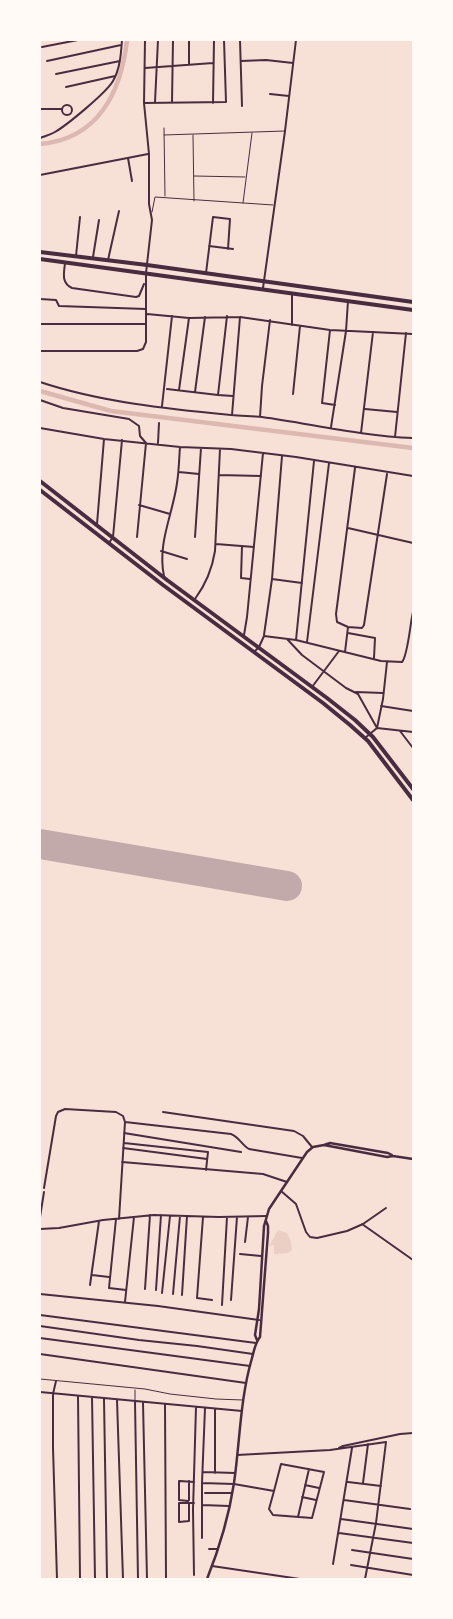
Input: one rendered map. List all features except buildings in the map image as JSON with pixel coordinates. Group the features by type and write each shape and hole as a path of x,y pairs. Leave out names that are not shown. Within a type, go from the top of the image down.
{"highway":[{"path":"40,252 413,302"},
{"path":"40,259 413,310"},
{"path":"40,481 164,578 355,720 370,734 413,789"},
{"path":"40,490 163,585 323,703 365,739 413,800"}],"street":[{"path":"42,47 78,40"},
{"path":"40,138 53,134 63,127 112,84 120,61 122,40"},
{"path":"40,351 137,352 143,349 146,342 145,283 151,218 149,204 149,154 144,103 146,40"},
{"path":"155,102 158,40"},
{"path":"172,102 173,40"},
{"path":"189,40 189,64"},
{"path":"213,103 214,40"},
{"path":"144,103 224,103 226,100 224,40"},
{"path":"240,40 242,106"},
{"path":"262,289 296,40"},
{"path":"47,61 122,45"},
{"path":"56,74 120,61"},
{"path":"241,61 293,62"},
{"path":"144,68 214,63"},
{"path":"66,87 115,76"},
{"path":"270,94 289,96"},
{"path":"40,109 62,109 69,105 72,107 72,112 70,115 65,115 62,109"},
{"path":"40,175 149,154"},
{"path":"128,158 132,181"},
{"path":"108,260 119,212"},
{"path":"76,256 80,217"},
{"path":"206,273 212,217 229,218 228,248"},
{"path":"93,258 99,220"},
{"path":"209,246 233,249"},
{"path":"65,263 64,280 66,285 72,288 136,297 145,283"},
{"path":"292,293 292,325"},
{"path":"40,299 56,300 59,306 146,309"},
{"path":"331,428 346,331 348,301"},
{"path":"147,314 188,318 227,316 270,320 330,330 413,334"},
{"path":"161,407 172,316"},
{"path":"218,395 227,316"},
{"path":"195,392 205,317"},
{"path":"232,415 240,317"},
{"path":"179,390 188,318"},
{"path":"260,417 270,320"},
{"path":"40,324 146,324"},
{"path":"293,394 300,326"},
{"path":"330,330 322,404 335,405"},
{"path":"361,433 373,332"},
{"path":"394,437 406,333"},
{"path":"40,382 71,391 144,405 260,417 361,433 413,438"},
{"path":"167,388 234,396"},
{"path":"40,400 63,408 129,419 138,426 140,436 146,443 137,537"},
{"path":"365,409 397,412"},
{"path":"158,423 158,444"},
{"path":"40,428 104,439 263,453 413,476"},
{"path":"97,525 104,439"},
{"path":"109,543 113,537 122,440"},
{"path":"164,578 162,551 177,483 180,447"},
{"path":"195,537 201,448"},
{"path":"195,600 208,579 212,565 215,544 220,449"},
{"path":"244,636 263,453"},
{"path":"254,652 259,647 264,636 272,579 282,456"},
{"path":"296,640 314,461"},
{"path":"307,643 329,463"},
{"path":"355,468 336,614 337,622 348,627 362,628 364,625 387,473"},
{"path":"178,472 199,474"},
{"path":"219,475 261,476"},
{"path":"139,505 170,514"},
{"path":"348,528 413,543"},
{"path":"215,544 254,547"},
{"path":"242,546 241,578 250,579"},
{"path":"162,551 188,559"},
{"path":"272,579 302,583"},
{"path":"264,636 296,640 388,662 402,662 406,658 413,612"},
{"path":"345,652 348,627"},
{"path":"348,633 375,638 374,658"},
{"path":"287,639 302,654 358,694 376,728"},
{"path":"312,687 339,651"},
{"path":"365,739 376,728 388,662"},
{"path":"353,692 383,693"},
{"path":"381,706 413,711"},
{"path":"376,728 413,732"},
{"path":"400,731 413,748"},
{"path":"44,1188 58,1112 65,1109 116,1112 123,1116 125,1122 124,1143 109,1288 126,1290"},
{"path":"163,1112 294,1131 303,1136 312,1148"},
{"path":"125,1122 232,1134 249,1149 303,1158"},
{"path":"124,1133 242,1152"},
{"path":"124,1143 208,1152 206,1170"},
{"path":"257,1342 255,1336 264,1226 269,1209 303,1158 312,1148 330,1143 413,1159"},
{"path":"123,1148 207,1159"},
{"path":"122,1162 263,1174 287,1182"},
{"path":"281,1191 296,1204 306,1232 310,1236 317,1238 326,1237 362,1224 386,1208"},
{"path":"40,1217 44,1192"},
{"path":"40,1229 161,1215 203,1217 267,1216"},
{"path":"156,1290 161,1215"},
{"path":"145,1289 150,1216"},
{"path":"162,1292 170,1216"},
{"path":"173,1294 180,1216"},
{"path":"182,1295 187,1216"},
{"path":"125,1302 134,1217"},
{"path":"203,1217 197,1298 212,1300"},
{"path":"222,1305 228,1217"},
{"path":"231,1300 237,1217"},
{"path":"245,1242 248,1217"},
{"path":"90,1285 99,1221"},
{"path":"207,1579 234,1484 246,1383 253,1354 260,1337 268,1226 266,1221"},
{"path":"362,1224 413,1260"},
{"path":"240,1254 261,1256"},
{"path":"92,1275 110,1277"},
{"path":"260,1277 265,1277"},
{"path":"40,1294 125,1302 262,1320"},
{"path":"40,1315 257,1342"},
{"path":"40,1326 253,1354"},
{"path":"40,1338 250,1366"},
{"path":"40,1354 246,1383"},
{"path":"56,1381 53,1394 53,1448 57,1579"},
{"path":"40,1392 242,1411"},
{"path":"78,1395 80,1579"},
{"path":"92,1397 95,1579"},
{"path":"104,1399 108,1579"},
{"path":"117,1400 123,1579"},
{"path":"135,1402 138,1579"},
{"path":"143,1403 148,1579"},
{"path":"164,1405 166,1579"},
{"path":"194,1575 196,1407"},
{"path":"202,1538 202,1472 205,1408"},
{"path":"214,1409 215,1472"},
{"path":"337,1449 343,1446 413,1433"},
{"path":"237,1455 352,1448 386,1442 376,1522 365,1579"},
{"path":"362,1483 368,1444"},
{"path":"333,1564 348,1482 352,1448"},
{"path":"281,1464 324,1472 320,1488 312,1518 273,1515 270,1512 269,1509 281,1464"},
{"path":"298,1517 309,1469"},
{"path":"202,1472 235,1473"},
{"path":"189,1481 189,1500 179,1500 179,1482 189,1481 194,1482"},
{"path":"348,1482 381,1486"},
{"path":"202,1483 234,1484 274,1491"},
{"path":"305,1485 320,1488"},
{"path":"205,1493 232,1493"},
{"path":"302,1497 316,1500"},
{"path":"344,1500 410,1510"},
{"path":"189,1503 189,1521 179,1522 179,1503 189,1503 194,1503"},
{"path":"202,1505 229,1506"},
{"path":"341,1518 413,1529"},
{"path":"339,1533 413,1544"},
{"path":"209,1549 217,1549"},
{"path":"352,1550 413,1559"},
{"path":"351,1565 413,1575"},
{"path":"212,1566 300,1579"}],"lane":[{"path":"164,128 165,197"},
{"path":"164,135 285,131"},
{"path":"242,204 252,132"},
{"path":"193,134 194,201"},
{"path":"194,176 246,178"},
{"path":"151,218 155,198 165,197 194,201 274,206"},
{"path":"40,1379 145,1389 216,1399 243,1400"},
{"path":"135,1389 135,1402"}],"shaded area":[{"path":"278,1230 287,1233 291,1241 292,1250 288,1253 274,1254 274,1245 269,1246"}],"waterway":[{"path":"40,144 60,140 77,133 91,123 103,110 119,78 127,40"},
{"path":"40,391 111,411 413,448"}],"runway":[{"path":"40,844 287,886"}]}
